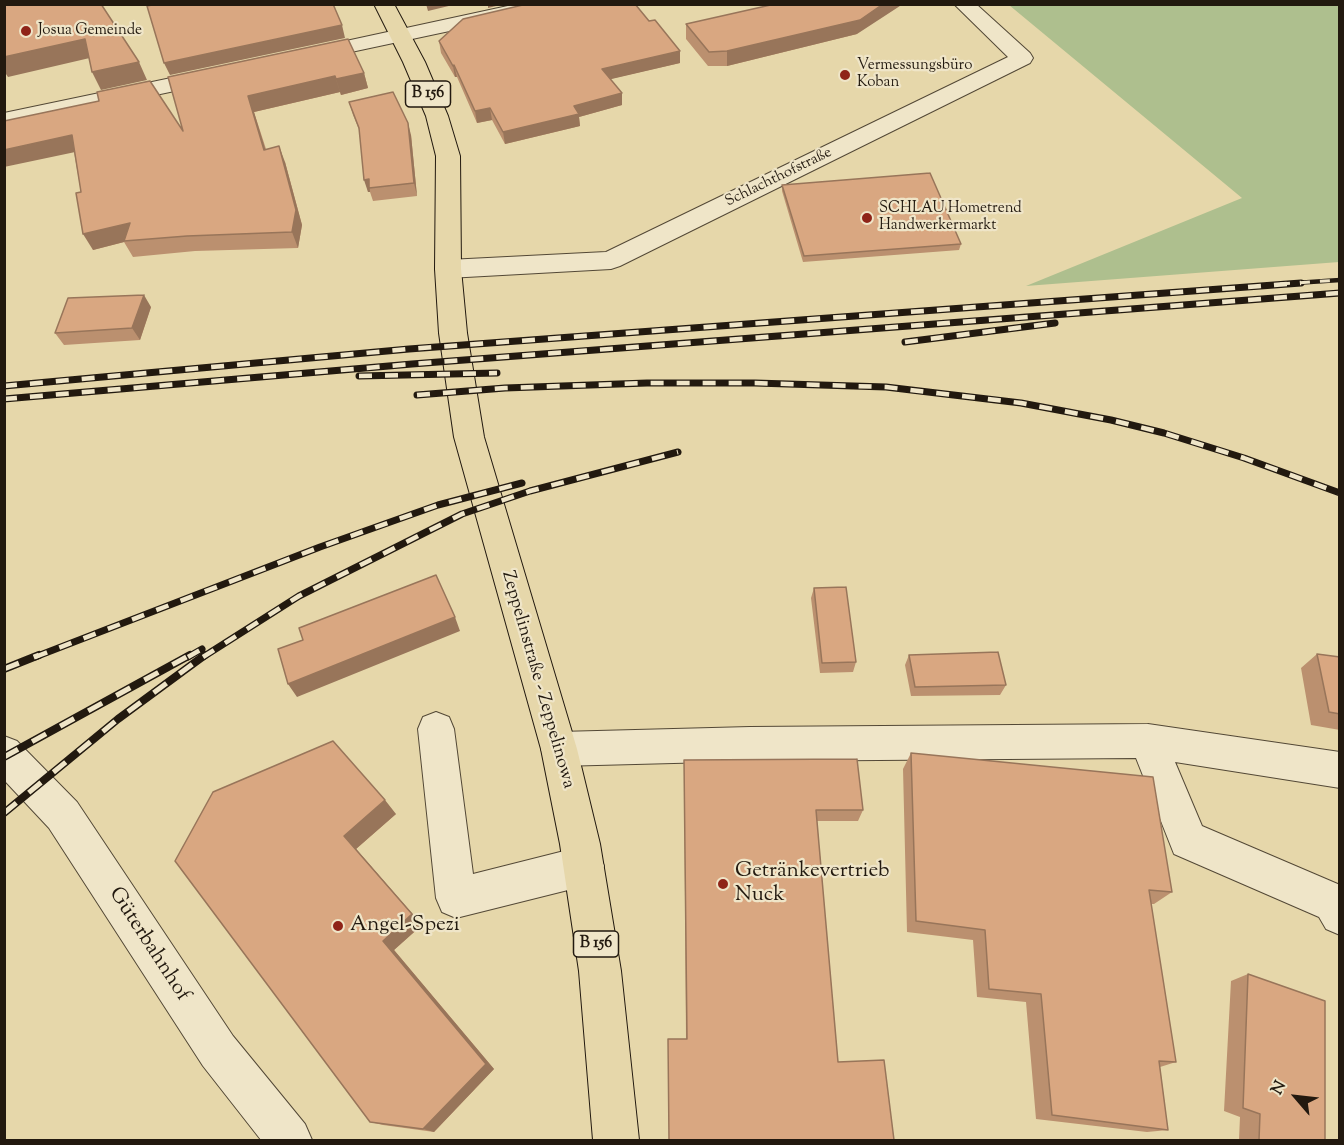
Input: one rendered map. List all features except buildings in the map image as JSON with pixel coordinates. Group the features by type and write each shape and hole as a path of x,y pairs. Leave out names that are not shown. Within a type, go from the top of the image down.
{"main road":[{"name":"B 156","path":"384,4 401,36"},
{"name":"Zeppelinstraße - Zeppelinowa","path":"401,36 437,116 448,156 450,222 448,269 453,333 470,437 559,750 584,866 600,971 616,1140"}],"street":[{"path":"291,59 548,4"},
{"name":"Schlachthofstraße","path":"448,269 611,260 1023,58 964,4"},
{"path":"4,120 238,71"},
{"path":"436,729 456,898 584,866"},
{"path":"559,750 750,744 1148,741 1340,770"},
{"path":"1148,741 1188,840 1333,903 1340,915"},
{"name":"Güterbahnhof","path":"9,765 63,815 218,1051 289,1140"}],"green space":[{"path":"1009,5 1339,5 1339,262 1026,286 1242,198"}],"railway":[{"path":"1280,284 1340,280"},
{"path":"4,386 409,349 1301,283"},
{"path":"4,399 412,364 1340,293"},
{"path":"905,342 1055,323"},
{"path":"359,376 497,373"},
{"path":"417,395 505,388 647,383 755,383 886,387 1021,403 1111,420 1164,433 1244,458 1340,493"},
{"path":"203,657 299,596 462,514 530,491 678,452"},
{"path":"35,657 320,547 438,505 522,483"},
{"path":"188,657 202,649"},
{"path":"4,669 39,655"},
{"path":"4,757 190,655"},
{"path":"4,813 118,719 205,655"}],"place":[{"name":"Josua Gemeinde","path":"26,31"},
{"name":"Vermessungsbüro Koban","path":"845,75"},
{"name":"SCHLAU Hometrend Handwerkermarkt","path":"867,218"},
{"name":"Getränkevertrieb Nuck","path":"723,884"},
{"name":"Angel-Spezi","path":"338,926"}]}
